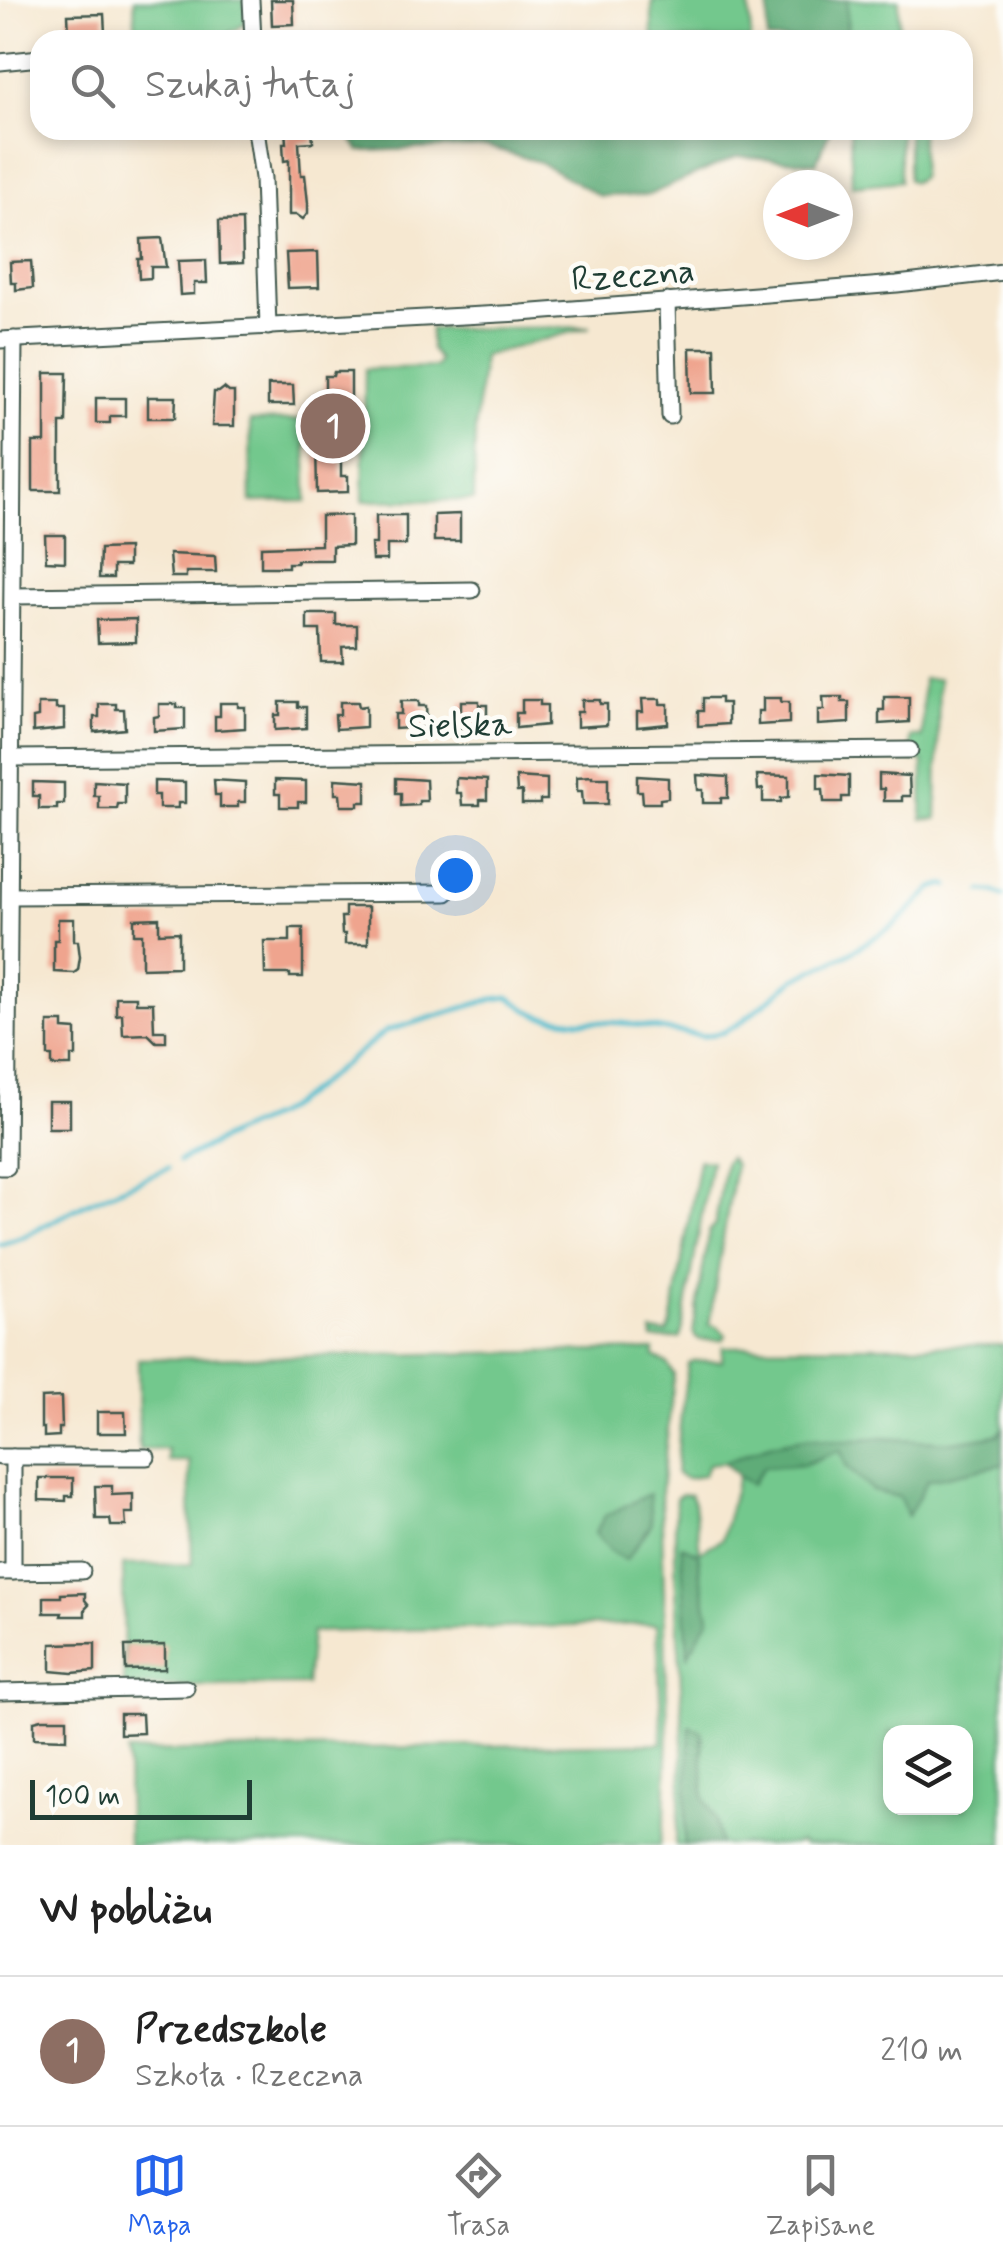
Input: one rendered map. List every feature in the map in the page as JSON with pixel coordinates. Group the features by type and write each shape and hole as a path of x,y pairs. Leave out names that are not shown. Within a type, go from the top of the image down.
{"street":[{"path":"251,0 252,30"},
{"path":"0,62 30,59"},
{"path":"257,140 268,327"},
{"name":"Rzeczna","path":"7,340 520,312 1003,272"},
{"path":"668,301 670,416"},
{"path":"3,1167 10,896 5,799 10,758 13,596 7,340"},
{"path":"13,596 472,590"},
{"name":"Sielska","path":"10,758 910,750"},
{"path":"10,896 446,892"},
{"path":"82,1572 6,1572 6,1457 147,1457"},
{"path":"0,1692 186,1688"}],"green space":[{"path":"134,0 245,0 245,22 234,30 136,30"},
{"path":"652,0 749,0 750,30 652,30"},
{"path":"847,0 899,0 899,30 847,30"},
{"path":"847,0 847,30 768,30 769,2"},
{"path":"352,140 826,140 816,163 738,156 649,195 600,196 539,162 486,146 360,151"},
{"path":"850,140 900,140 900,181 853,186"},
{"path":"908,140 921,140 921,177 913,182 908,180"},
{"path":"590,327 483,356 475,431 474,500 363,501 365,369 436,367 439,360 431,349 430,329"},
{"path":"306,420 307,501 251,502 250,421"},
{"path":"923,679 939,679 937,819 922,819 923,761 911,760 911,737 922,737"},
{"path":"729,1157 735,1165 709,1325 717,1326 726,1335 723,1340 701,1340 693,1332 709,1231 715,1225"},
{"path":"699,1160 711,1161 682,1331 680,1338 653,1339 652,1332 667,1333 671,1325"},
{"path":"1003,1345 1003,1429 998,1435 954,1442 811,1437 772,1444 708,1464 704,1475 686,1478 676,1473 688,1364 722,1361 723,1347"},
{"path":"654,1350 654,1357 667,1363 674,1374 661,1491 668,1731 660,1845 128,1845 127,1752 662,1743 657,1624 311,1632 306,1685 124,1687 123,1565 192,1564 189,1461 168,1461 167,1449 139,1450 138,1359"},
{"path":"1003,1429 1003,1464 928,1480 908,1516 899,1497 873,1491 847,1467 840,1450 805,1464 763,1467 752,1484 724,1462 772,1444 811,1437 954,1442 998,1435"},
{"path":"840,1450 847,1467 873,1491 899,1496 927,1480 1003,1464 1003,1845 720,1845 716,1820 704,1798 702,1732 691,1727 684,1845 675,1845 682,1759 676,1498 690,1495 694,1503 700,1552 722,1539 738,1476 752,1484 762,1467 805,1464","holes":["699,1553 709,1618 688,1652 683,1554"]},
{"path":"649,1494 651,1525 626,1560 613,1553 595,1533 605,1516"},
{"path":"681,1546 699,1553 709,1618 688,1655"},
{"path":"690,1726 702,1732 704,1798 716,1820 720,1845 684,1845"}],"building":[{"path":"271,0 293,0 294,24 272,25"},
{"path":"104,14 105,30 69,30 68,15"},
{"path":"286,140 313,140 299,143 308,203 303,219 289,215"},
{"path":"242,220 243,263 220,264 219,221"},
{"path":"162,238 166,267 151,267 151,278 139,279 141,239"},
{"path":"318,252 319,287 288,288 286,253"},
{"path":"206,260 207,283 194,283 194,294 180,295 178,261"},
{"path":"31,261 33,288 16,290 16,283 11,283 10,262"},
{"path":"690,348 715,348 716,393 691,393"},
{"path":"334,372 351,372 351,398 334,398 334,391 325,391 325,376 333,376"},
{"path":"45,373 67,373 66,423 60,423 60,491 33,491 33,442 45,442"},
{"path":"268,385 293,385 294,405 268,405"},
{"path":"224,388 234,392 234,426 212,426 214,392"},
{"path":"148,397 176,397 175,418 148,418"},
{"path":"96,398 125,398 125,416 110,416 110,423 96,423"},
{"path":"316,442 336,442 341,476 348,476 348,492 317,493"},
{"path":"460,514 460,541 434,541 434,515"},
{"path":"351,515 351,545 332,546 332,560 297,560 288,563 288,567 261,567 261,547 321,545 321,516"},
{"path":"376,515 406,515 406,545 387,545 387,560 372,560"},
{"path":"45,535 65,535 65,562 46,561"},
{"path":"128,548 128,566 113,566 113,578 99,578 100,549"},
{"path":"169,554 215,556 216,572 186,572 186,577 171,577"},
{"path":"307,614 336,614 336,625 357,625 357,646 342,647 343,662 321,662 320,630 307,630"},
{"path":"136,619 136,642 98,643 97,620"},
{"path":"823,697 842,697 842,702 849,702 849,723 818,725 818,710 824,710"},
{"path":"884,697 909,697 909,722 879,724"},
{"path":"703,698 721,698 721,703 728,703 728,724 698,726"},
{"path":"763,698 789,702 789,723 758,725"},
{"path":"642,699 660,699 660,704 668,704 668,724 637,727 637,712 643,712"},
{"path":"522,700 540,700 540,705 547,705 547,725 516,728 516,713 522,713"},
{"path":"582,700 607,704 607,725 577,727"},
{"path":"401,701 419,701 419,706 426,706 427,727 395,729 395,714 401,714"},
{"path":"461,701 487,705 487,726 456,728"},
{"path":"280,702 298,702 298,707 306,707 306,728 275,730"},
{"path":"340,702 366,706 366,727 336,729 335,715 340,715"},
{"path":"220,703 245,707 245,728 215,730"},
{"path":"38,704 56,704 56,709 64,709 64,729 33,732"},
{"path":"99,704 116,704 116,709 124,709 125,729 94,732"},
{"path":"159,704 185,708 185,729 154,731"},
{"path":"818,774 849,776 849,797 842,797 842,802 824,802 823,789 818,789"},
{"path":"879,774 909,776 910,796 902,796 902,801 884,801"},
{"path":"697,775 728,777 728,798 721,798 721,803 703,803"},
{"path":"757,775 789,776 789,797 781,798 781,802 763,802"},
{"path":"637,776 668,778 668,798 660,799 660,803 643,803 642,791 637,791"},
{"path":"516,777 547,779 547,800 522,804"},
{"path":"577,777 608,778 608,804 583,804 582,791 577,791"},
{"path":"396,778 426,780 427,801 401,806"},
{"path":"456,778 487,780 487,800 480,800 480,805 462,805 461,793 456,793"},
{"path":"335,779 366,781 366,802 341,806 340,794 335,794"},
{"path":"214,780 245,782 245,802 238,802 238,807 220,807"},
{"path":"275,780 306,781 306,802 298,802 298,807 280,807"},
{"path":"94,781 125,783 125,804 118,804 117,809 99,809"},
{"path":"154,781 185,782 185,803 178,803 178,808 159,808"},
{"path":"33,782 64,783 64,804 57,804 57,809 39,809 39,796 33,796"},
{"path":"345,907 368,907 368,944 345,944 341,917 345,917"},
{"path":"159,918 159,933 179,932 179,967 142,968 142,934 134,934 134,919"},
{"path":"58,919 74,919 74,941 78,941 80,957 74,973 54,972"},
{"path":"290,928 303,928 303,977 265,974 264,941 290,941"},
{"path":"116,997 136,997 136,1003 153,1003 154,1031 166,1031 166,1042 156,1042 148,1034 123,1035 122,1014 116,1015"},
{"path":"48,1022 63,1022 63,1029 76,1030 76,1056 71,1056 71,1066 52,1066 52,1056 48,1056"},
{"path":"48,1101 70,1101 70,1128 48,1128"},
{"path":"61,1397 59,1436 44,1437 41,1398"},
{"path":"97,1412 125,1412 126,1433 97,1433"},
{"path":"39,1478 73,1478 73,1496 66,1496 66,1501 39,1500"},
{"path":"95,1486 112,1486 112,1495 133,1494 133,1513 125,1513 126,1526 111,1526 110,1519 96,1519"},
{"path":"85,1593 89,1605 85,1616 44,1613 44,1597"},
{"path":"95,1643 95,1671 51,1671 51,1644"},
{"path":"165,1645 165,1669 126,1670 125,1646"},
{"path":"120,1714 142,1714 143,1733 120,1734"},
{"path":"67,1719 67,1739 34,1738 34,1721"}],"waterway":[{"path":"179,1161 276,1115 386,1031 493,999 509,997 541,1016 704,1036 724,1032 795,979 848,954 896,924 933,888 949,886"},
{"path":"982,891 1003,896"},
{"path":"0,1244 23,1237 85,1204 168,1168"}],"place":[{"name":"Przedszkole","path":"333,426"}]}
